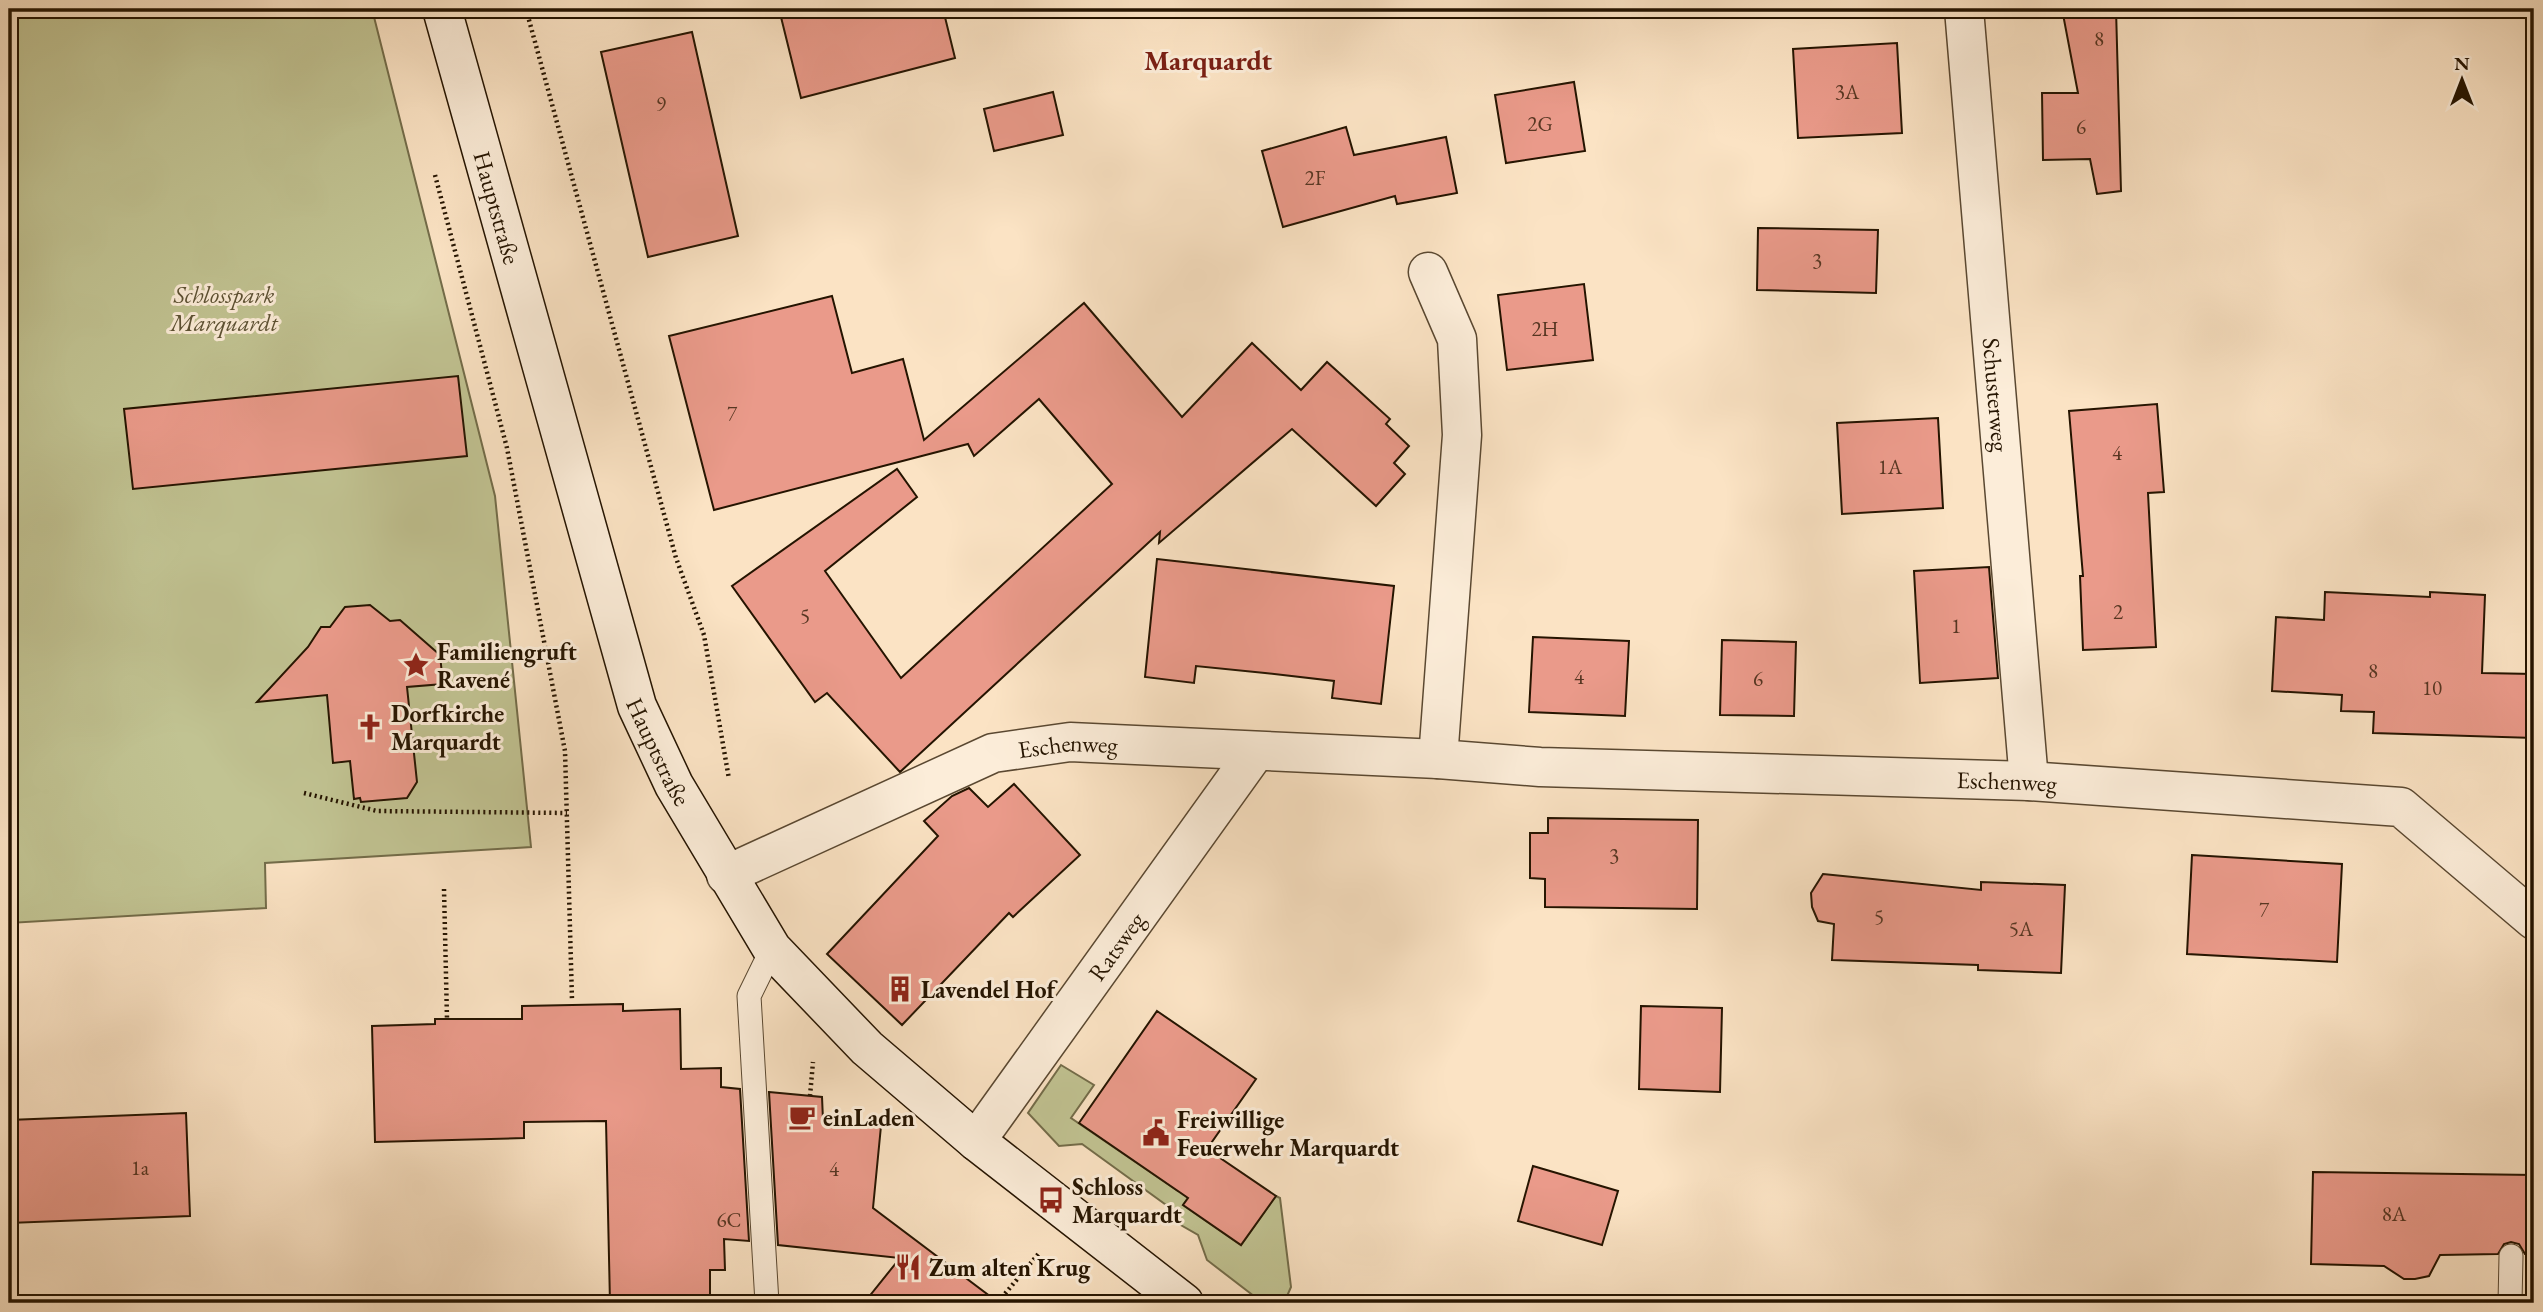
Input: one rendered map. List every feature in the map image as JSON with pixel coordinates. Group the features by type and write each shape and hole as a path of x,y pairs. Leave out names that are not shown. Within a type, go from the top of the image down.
{"street":[{"name":"Hauptstraße","path":"442,9 637,706 674,785 772,949 867,1048 976,1141 1184,1303"},
{"name":"Schusterweg","path":"1964,9 2029,781"},
{"path":"1428,272 1457,340 1461,435 1438,759"},
{"name":"Eschenweg","path":"726,875 993,753 1070,742 1438,759 1540,767 2029,781 2402,807 2534,920"},
{"name":"Ratsweg","path":"976,1141 1256,751"}],"lane":[{"path":"766,1303 749,996 772,949"},
{"path":"2510,1303 2511,1256"}],"path":[{"path":"526,9 676,558 704,635 730,785"},
{"path":"433,169 507,449 565,751 572,1000"},
{"path":"303,793 377,811 567,813"},
{"path":"444,889 447,1019"},
{"path":"998,1302 1070,1214"}],"green space":[{"name":"Schlosspark Marquardt","path":"9,9 372,9 495,496 531,847 265,863 266,908 9,923"},
{"path":"1061,1065 1094,1085 1071,1118 1178,1191 1193,1191 1183,1205 1241,1245 1276,1196 1280,1198 1291,1287 1284,1303 1263,1303 1207,1260 1198,1235 1172,1220 1173,1210 1082,1144 1059,1146 1028,1113"}],"building":[{"path":"779,9 943,9 955,58 801,98"},
{"path":"2062,9 2116,9 2121,191 2097,194 2090,159 2043,160 2042,93 2078,93"},
{"path":"692,32 738,236 648,257 601,52"},
{"path":"1897,43 1902,133 1798,138 1793,49"},
{"path":"1574,82 1585,151 1506,163 1495,95"},
{"path":"1053,92 1063,135 994,151 984,109"},
{"path":"1346,127 1354,155 1446,137 1457,193 1397,204 1395,196 1283,227 1262,151"},
{"path":"1758,228 1878,230 1876,293 1757,290"},
{"path":"1584,284 1593,360 1507,370 1498,295"},
{"path":"832,296 852,373 903,359 924,440 1084,303 1182,417 1252,343 1301,390 1327,362 1390,419 1386,424 1409,446 1394,463 1405,474 1376,506 1292,429 1159,543 1160,532 900,772 827,693 815,702 732,586 897,469 917,497 825,571 901,678 1112,484 1039,399 974,456 968,444 714,510 669,336"},
{"path":"458,376 467,456 133,489 124,409"},
{"path":"2157,404 2164,492 2148,493 2156,647 2083,650 2080,576 2083,576 2069,411"},
{"path":"1938,418 1943,508 1842,514 1837,423"},
{"path":"1157,559 1394,586 1381,704 1332,698 1334,681 1265,673 1196,666 1194,683 1145,677"},
{"path":"1989,567 1998,678 1920,683 1914,571"},
{"path":"2325,592 2430,597 2430,592 2485,595 2482,673 2534,674 2534,738 2373,733 2374,712 2341,711 2342,695 2272,691 2276,617 2324,620"},
{"name":"Dorfkirche Marquardt","path":"370,605 390,621 400,620 440,655 443,684 407,687 417,782 407,798 361,802 360,798 354,799 350,761 333,763 327,695 257,702 308,647 321,627 330,627 345,607"},
{"path":"1533,637 1629,641 1625,716 1529,712"},
{"path":"1722,640 1796,642 1794,716 1720,715"},
{"path":"1014,784 1080,855 1013,917 1009,913 902,1025 827,954 938,836 924,821 952,796 969,788 988,807"},
{"path":"1548,818 1698,820 1697,909 1545,907 1545,879 1530,878 1530,833 1548,833"},
{"path":"2192,855 2342,864 2337,962 2187,954"},
{"path":"1823,874 1981,890 1981,882 2065,885 2061,973 1978,970 1978,965 1832,960 1834,924 1818,921 1812,907 1811,893"},
{"path":"623,1004 623,1011 680,1009 681,1069 721,1068 721,1087 740,1089 749,1241 724,1239 725,1270 710,1270 710,1303 610,1303 606,1121 524,1122 524,1138 375,1142 372,1026 435,1024 435,1019 522,1019 522,1006"},
{"path":"1641,1006 1722,1008 1720,1092 1639,1089"},
{"name":"Freiwillige Feuerwehr Marquardt","path":"1157,1011 1256,1079 1207,1149 1276,1196 1241,1245 1183,1205 1188,1198 1079,1123"},
{"path":"769,1092 822,1097 823,1120 881,1126 873,1208 999,1303 864,1303 900,1258 778,1245"},
{"path":"186,1113 190,1216 9,1223 9,1120"},
{"path":"1533,1166 1618,1191 1602,1245 1518,1221"},
{"path":"2313,1172 2534,1175 2534,1254 2525,1254 2519,1244 2511,1242 2504,1244 2498,1254 2440,1255 2429,1276 2415,1279 2404,1279 2384,1266 2311,1264"}],"place":[{"name":"Familiengruft Ravené","path":"416,665"},
{"name":"Dorfkirche Marquardt","path":"370,727"},
{"name":"Lavendel Hof","path":"900,989"},
{"name":"einLaden","path":"802,1117"},
{"name":"Freiwillige Feuerwehr Marquardt","path":"1156,1133"},
{"name":"Schloss Marquardt","path":"1051,1200"},
{"name":"Zum alten Krug","path":"908,1267"}],"district":[{"name":"Marquardt","path":"1208,60"}]}
